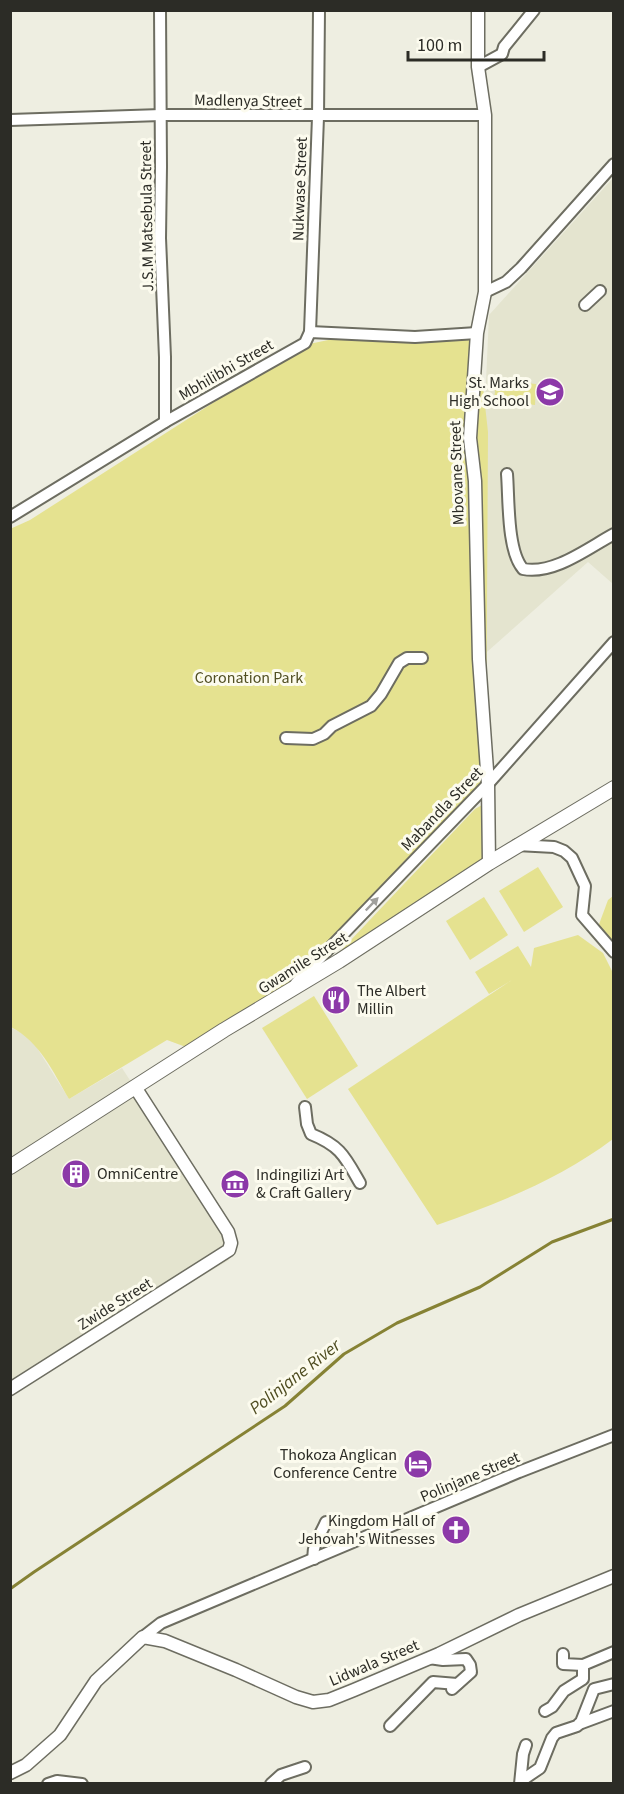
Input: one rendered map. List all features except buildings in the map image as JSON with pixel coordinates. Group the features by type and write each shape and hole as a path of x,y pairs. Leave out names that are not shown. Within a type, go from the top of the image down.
{"main road":[{"name":"Gwamile Street","path":"10,1167 517,845 614,788"}],"street":[{"name":"J.S.M Matsebula Street","path":"160,10 160,238 165,422"},
{"name":"Nukwase Street","path":"310,332 318,117 319,10"},
{"name":"Mbovane Street","path":"478,10 478,67 485,115 485,292 477,333 470,438 475,481 479,659 488,784 489,863"},
{"path":"478,67 502,54 504,47 534,10"},
{"name":"Madlenya Street","path":"10,120 161,115 318,117 485,115"},
{"path":"485,292 506,282 521,268 614,164"},
{"path":"585,304 600,291"},
{"path":"310,332 415,337 477,333"},
{"name":"Mbhilibhi Street","path":"10,517 165,422 305,343 310,332"},
{"path":"507,474 514,549 523,569 540,570 565,561 614,534"},
{"name":"Mabandla Street","path":"288,992 488,784 614,642"},
{"path":"286,738 313,739 324,734 332,726 371,706 381,694 399,663 407,658 422,658"},
{"path":"517,845 554,847 564,851 572,858 585,886 582,915 614,952"},
{"name":"Zwide Street","path":"10,1389 206,1267 229,1250 231,1243 228,1232 135,1087"},
{"path":"305,1107 307,1125 311,1134 328,1141 343,1153 360,1183"},
{"name":"Polinjane Street","path":"143,1637 161,1623 519,1472 614,1435"},
{"path":"314,1559 315,1544 326,1522"},
{"name":"Lidwala Street","path":"143,1637 165,1641 296,1697 313,1702 329,1700 614,1576"},
{"path":"10,1773 26,1765 60,1735 96,1681 143,1637"},
{"path":"563,1653 563,1664 583,1665 614,1653"},
{"path":"390,1726 433,1682 454,1687 471,1672 466,1659 429,1658"},
{"path":"545,1711 552,1707 564,1691 583,1679 583,1665"},
{"path":"579,1724 587,1712 594,1689 614,1684"},
{"path":"521,1782 540,1768 556,1733 614,1711"},
{"path":"521,1782 526,1745"},
{"path":"271,1784 281,1775 305,1767"},
{"path":"48,1784 57,1780 82,1784"}],"shaded area":[{"name":"St. Marks High School","path":"613,178 613,584 588,562 479,659 482,470 489,315"},
{"path":"10,1027 24,1034 34,1043 69,1099 122,1068 228,1232 229,1250 229,1260 11,1390"}],"green space":[{"name":"Coronation Park","path":"477,333 488,432 486,786 288,992 194,1050 167,1040 69,1099 38,1049 11,1027 10,529 30,520 289,354 309,344 333,339 421,340"},
{"path":"496,380 536,384 535,405 494,401"},
{"path":"482,805 483,860 331,961 475,809"},
{"path":"538,867 563,907 524,932 499,891"},
{"path":"613,896 613,946 598,927 608,900"},
{"path":"484,897 508,935 470,960 446,921"},
{"path":"578,935 603,953 613,973 613,1139 572,1166 528,1189 437,1225 348,1089 512,980 489,994 475,972 518,946 531,967 534,948"},
{"path":"314,996 358,1066 307,1099 262,1028"}],"waterway":[{"name":"Polinjane River","path":"10,1589 285,1406 344,1354 397,1323 480,1287 552,1242 614,1219"}],"place":[{"name":"St. Marks High School","path":"550,392"},
{"name":"The Albert Millin","path":"336,1000"},
{"name":"OmniCentre","path":"76,1174"},
{"name":"Indingilizi Art & Craft Gallery","path":"235,1184"},
{"name":"Thokoza Anglican Conference Centre","path":"418,1464"},
{"name":"Kingdom Hall of Jehovah's Witnesses","path":"456,1530"}]}
